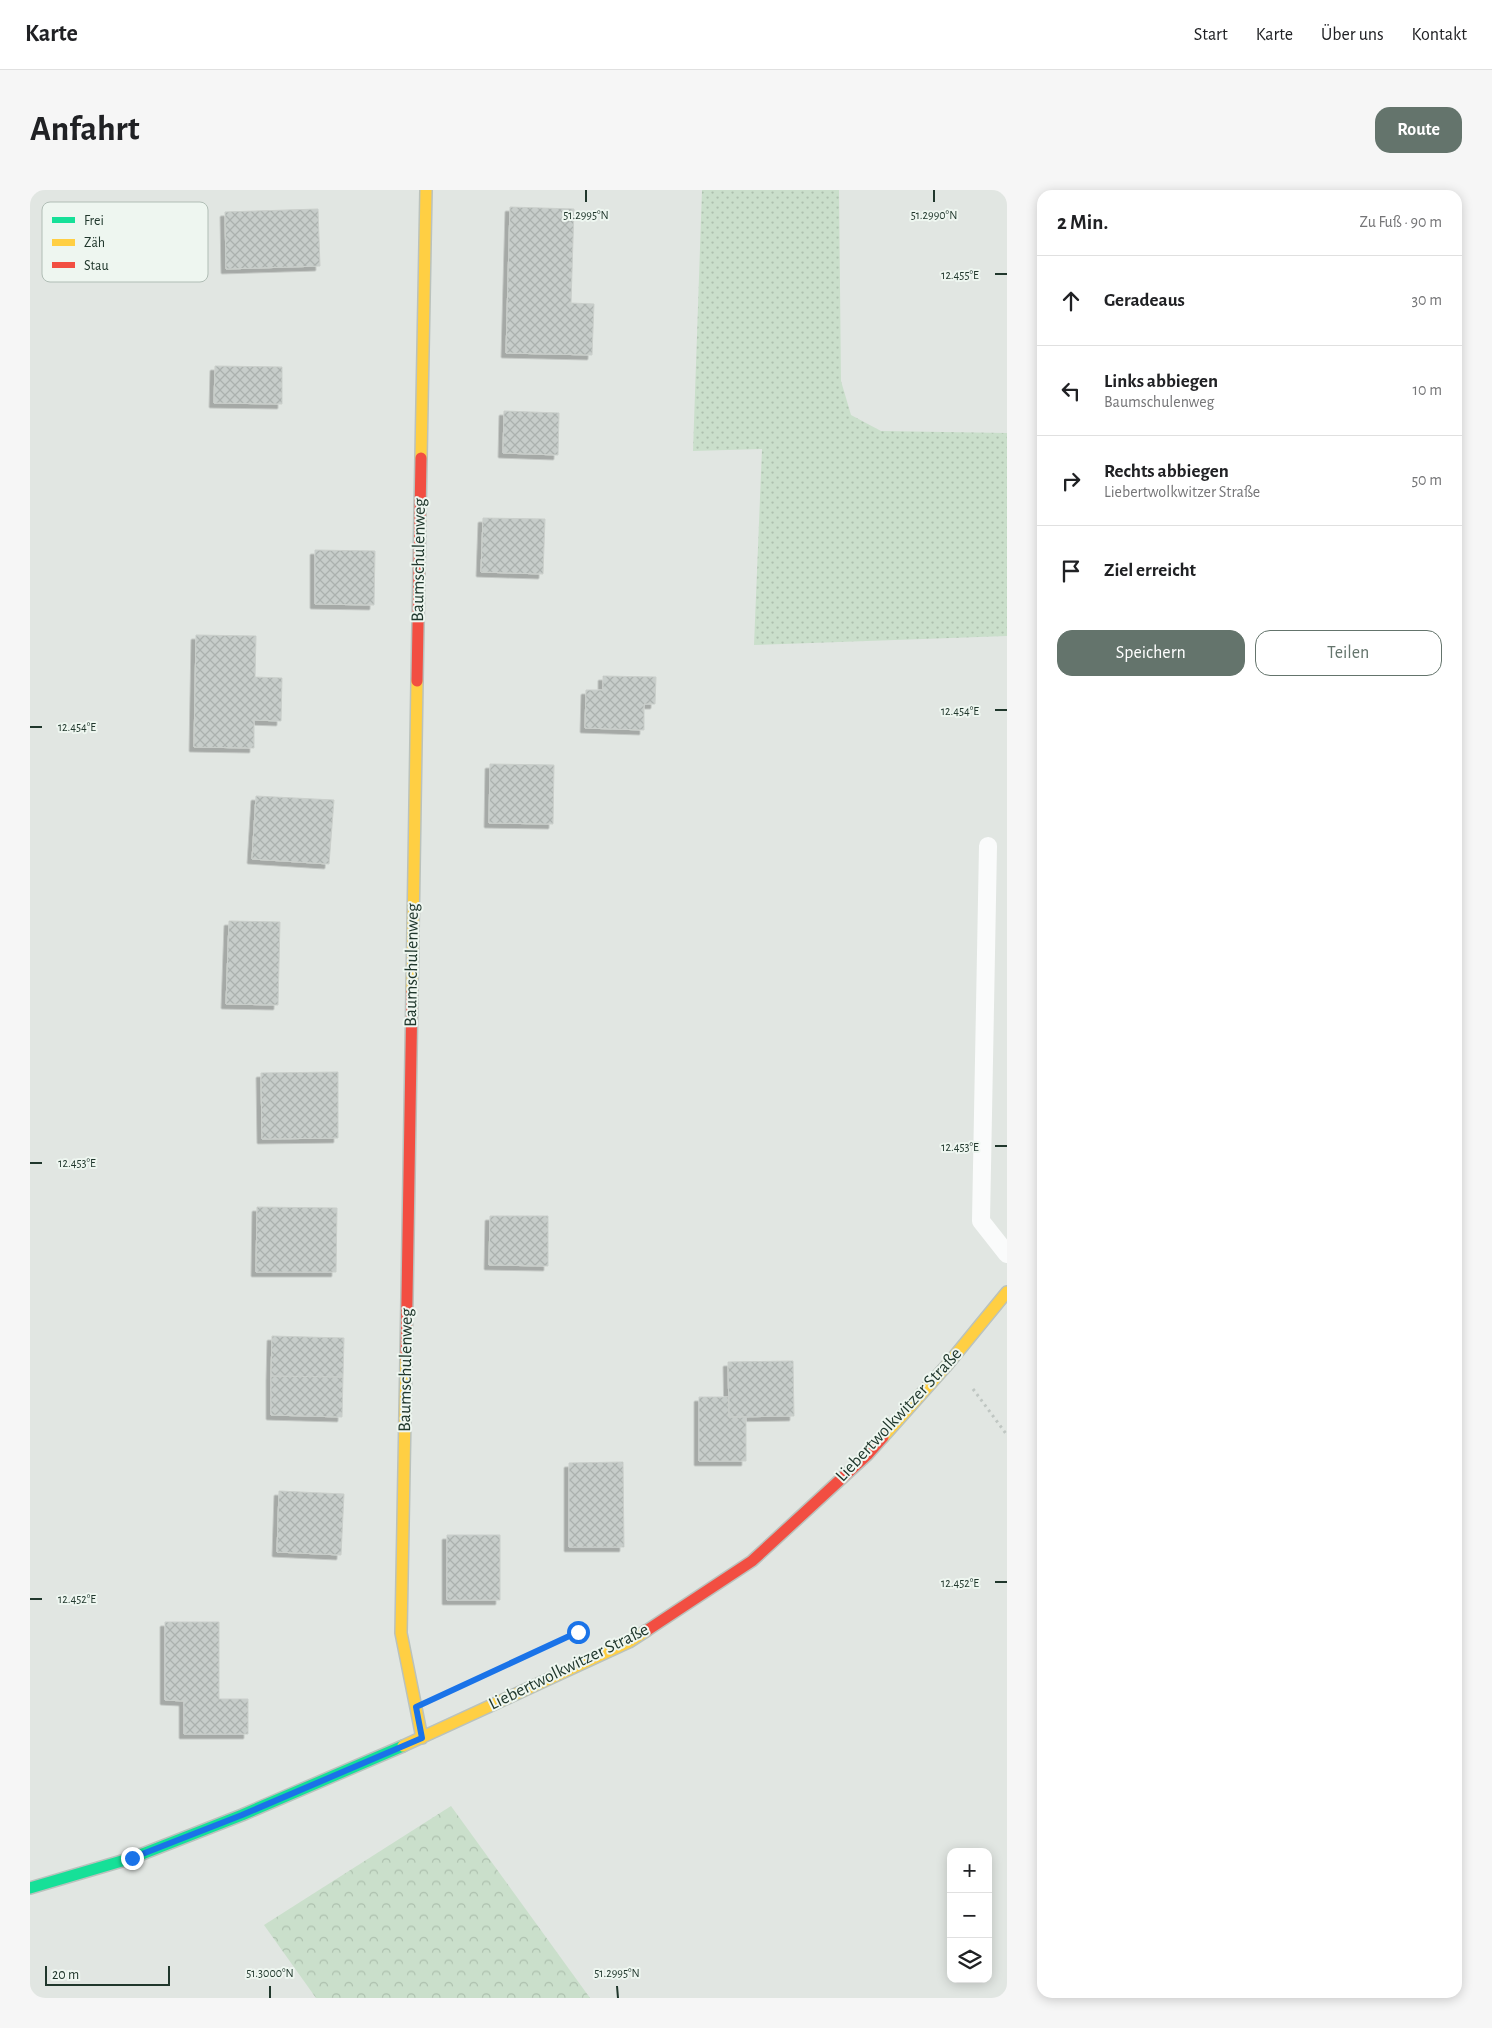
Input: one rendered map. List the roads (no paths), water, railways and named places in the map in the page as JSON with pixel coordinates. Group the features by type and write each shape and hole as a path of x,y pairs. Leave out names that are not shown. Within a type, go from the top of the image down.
{"street":[{"name":"Baumschulenweg","path":"422,1738 401,1633 426,190"},
{"name":"Liebertwolkwitzer Straße","path":"30,1888 132,1858 242,1815 422,1738 629,1642 752,1561 867,1455 948,1364 1007,1292"}],"lane":[{"path":"988,846 981,1221 1007,1254"}]}
